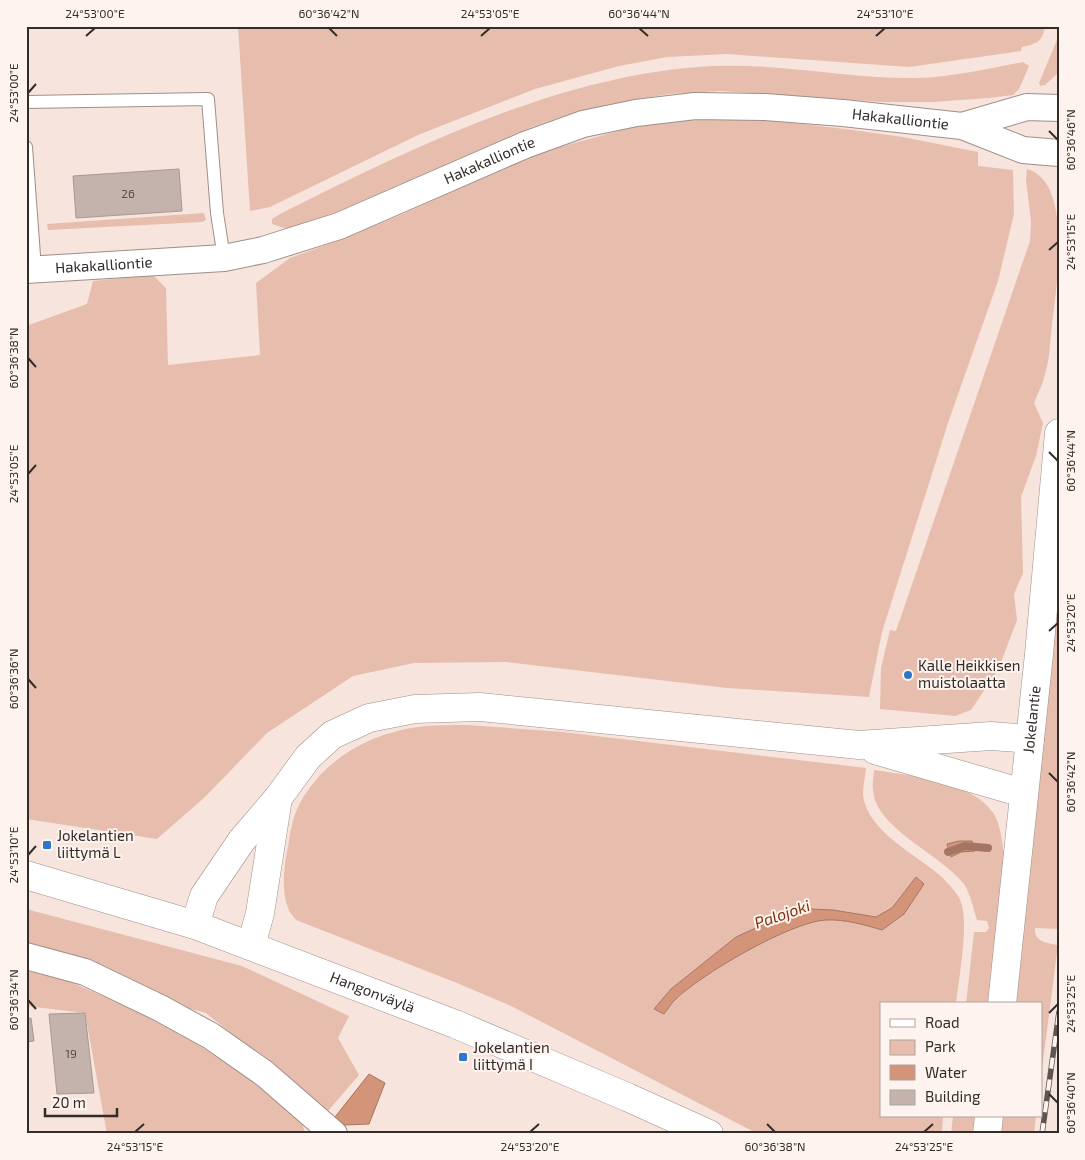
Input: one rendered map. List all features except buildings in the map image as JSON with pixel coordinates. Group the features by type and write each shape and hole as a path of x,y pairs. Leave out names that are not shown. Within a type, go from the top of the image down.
{"main road":[{"name":"Jokelantie","path":"1002,1002 1039,654 1059,434"},
{"path":"195,925 204,896 242,840 278,798 308,757 332,735 369,718 415,709 480,707 859,745 990,736 1030,739"},
{"path":"859,745 1009,789 1024,791"},
{"path":"251,946 260,913 278,798"},
{"name":"Hangonväylä","path":"26,876 195,925 251,946 455,1024 709,1134"},
{"path":"987,1134 989,1118"}],"street":[{"name":"Hakakalliontie","path":"30,270 224,258 263,250 339,226 525,145 583,124 636,113 695,106 764,107 843,113 962,126 1014,148 1059,153"},
{"name":"Hakakalliontie","path":"962,126 1028,107 1059,108"},
{"path":"26,956 85,972 160,1008 211,1036 265,1074 334,1134"}],"lane":[{"path":"26,102 208,99 224,258"},
{"path":"26,146 30,270"}],"green space":[{"path":"238,26 1045,26 1041,39 1022,47 1021,51 909,67 727,54 667,57 619,66 535,89 418,135 270,207 250,211"},
{"path":"1059,35 1059,72 1045,85 1040,86 1039,83"},
{"path":"1023,62 1029,66 1019,89 1013,95 989,98 933,102 883,102 721,91 669,94 621,102 575,112 532,127 336,212 287,229 272,224 272,219 280,214 430,142 536,101 644,74 698,67 751,66 884,77 925,78 967,73"},
{"path":"726,119 785,122 903,137 978,152 978,166 1013,170 1014,214 998,281 949,420 882,632 869,697 727,688 506,662 414,663 353,676 267,733 205,797 157,839 26,819 26,326 87,304 93,281 153,275 166,288 168,365 260,355 256,283 290,258 398,216 520,161 560,147 629,128 690,120"},
{"path":"1027,169 1042,178 1051,194 1057,214 1059,238 1048,362 1034,403 1043,423 1036,456 1021,497 1023,573 1014,594 1017,620 998,670 971,710 955,716 880,709 881,668 890,630 896,631 1030,241 1031,222 1026,180"},
{"path":"204,213 206,220 202,222 48,230 47,224"},
{"path":"1059,589 1059,929 1035,928 1035,933 1039,939 1058,945 1042,1069 1042,1002 1016,1002"},
{"path":"463,725 563,732 866,768 863,795 867,808 874,820 895,842 943,878 958,895 961,902 964,937 956,1002 880,1002 880,1118 943,1118 942,1134 758,1134 511,1006 296,920 289,911 284,893 284,869 294,819 300,803 310,787 337,760 370,740 407,729 426,726","holes":["916,877 920,881 904,914 882,930 840,920 810,923 791,930 746,952 703,978 674,1002 665,1014 654,1010 671,989 736,937 782,916 810,909 833,910 876,917 892,908"]},
{"path":"874,770 940,781 971,794 984,803 994,814 1001,834 1004,855 991,1002 966,1002 974,932 986,932 989,928 987,921 977,920 966,888 954,873 910,840 884,816 876,803 873,784"},
{"path":"26,909 242,966 349,1016 338,1038 359,1075 328,1111 206,1013 26,965"},
{"path":"26,971 66,980 164,1023 261,1085 303,1125 305,1134 107,1134 85,1013 26,1006"},
{"path":"953,1118 978,1118 976,1134 951,1134"},
{"path":"1003,1118 1036,1118 1034,1134 1001,1134"}],"water":[{"path":"959,841 972,841 975,851 961,852 951,857 947,844"},
{"path":"916,877 924,884 904,914 882,930 840,920 811,923 769,940 702,978 673,1002 664,1014 654,1009 671,989 736,937 782,916 810,909 833,910 876,917 892,908"},
{"path":"369,1074 385,1083 369,1124 345,1125 335,1117"}],"waterway":[{"path":"948,852 965,846 988,848"}],"railway":[{"path":"1042,1134 1059,1012"}],"place":[{"name":"Kalle Heikkisen muistolaatta","path":"908,675"},
{"name":"Jokelantien liittymä L","path":"47,845"},
{"name":"Jokelantien liittymä I","path":"463,1057"}],"water label":[{"name":"Palojoki","path":"782,914"}]}
